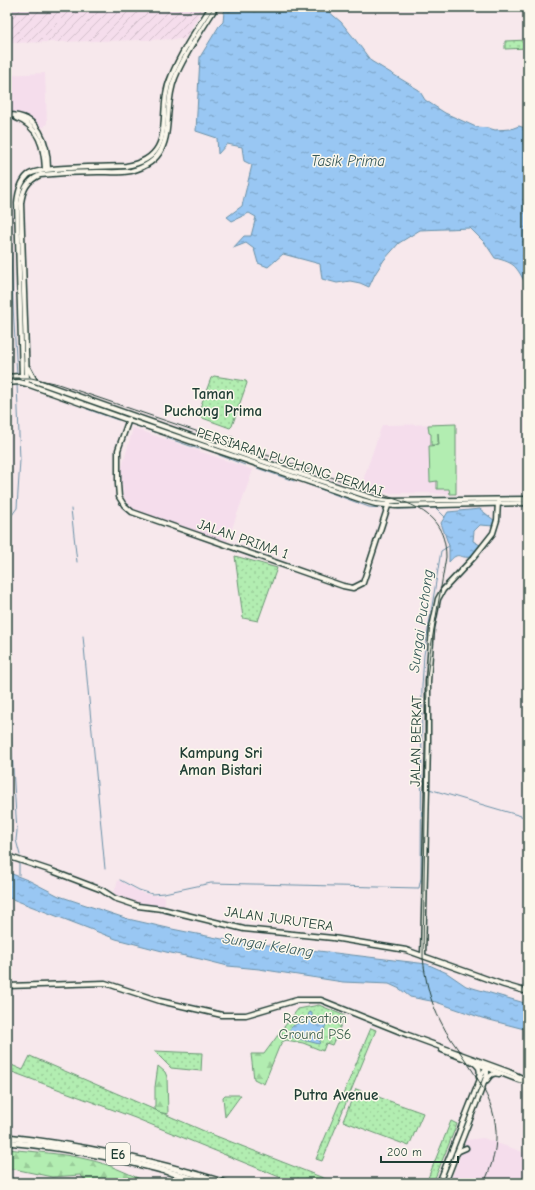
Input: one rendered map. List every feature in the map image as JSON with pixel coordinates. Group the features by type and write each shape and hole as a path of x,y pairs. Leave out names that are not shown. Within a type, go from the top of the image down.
{"highway":[{"name":"E6","path":"7,1137 73,1145 125,1155 167,1165 226,1183"},
{"name":"E6","path":"7,1142 77,1151 165,1170 207,1183"}],"main road":[{"path":"20,382 22,367 17,203 19,191 26,177 30,174 39,173 126,166 144,161 153,155 158,148 162,136 166,92 171,77 188,42 211,7"},
{"path":"39,173 46,170 54,172 128,171 146,165 156,157 162,149 166,137 169,97 175,78 193,43 216,7"},
{"path":"9,115 17,115 25,118 37,128 45,144 46,170"},
{"path":"46,163 54,172"},
{"path":"27,382 21,203 22,192 27,184 39,173 46,163"},
{"path":"26,363 35,381"},
{"path":"13,376 22,367"},
{"name":"PERSIARAN PUCHONG PERMAI","path":"7,377 20,377 27,382 139,424 301,477 396,506 498,502 528,499"},
{"name":"PERSIARAN PUCHONG PERMAI","path":"7,382 35,381 238,452 362,500 380,504 498,502 528,503"},
{"name":"JALAN PRIMA 1","path":"130,414 118,450 118,484 120,497 124,505 132,512 343,586 353,588 363,583 389,503"},
{"path":"120,417 125,429 131,425 139,424"},
{"path":"220,446 231,440 233,446 238,452"},
{"name":"JALAN BERKAT","path":"423,956 428,681 432,628 438,599 442,590 474,557 495,529 498,502"},
{"path":"380,504 384,507 386,512 396,506"},
{"name":"JALAN JURUTERA","path":"7,856 102,890 114,898 138,906 162,909 244,929 333,938 406,950 528,992"},
{"path":"7,986 112,985 160,1001 230,1016 250,1014 297,1000 321,1000 514,1074 526,1081"},
{"path":"430,1043 451,1054 516,1079"},
{"path":"463,1055 482,1063 487,1067 514,1074"},
{"path":"473,1062 477,1065 480,1071 476,1090"},
{"path":"439,1183 482,1074 487,1067"},
{"path":"455,1155 463,1145 463,1134 481,1091 487,1074 487,1067"},
{"path":"481,1091 493,1073 526,1081"},
{"path":"457,1137 463,1145"},
{"path":"453,1147 463,1145"},
{"path":"444,1183 455,1155 463,1145"}],"shaded area":[{"path":"7,7 203,7 185,39 8,43"},
{"path":"45,73 47,123 44,127 39,128 27,118 9,112 7,75"},
{"path":"457,424 457,495 433,493 380,493 361,486 382,425"},
{"path":"133,428 253,470 227,542 133,510 123,496 121,471"},
{"path":"118,880 142,893 165,896 165,907 135,903 113,896"},
{"path":"483,1138 528,1154 528,1183 450,1183 466,1140"}],"green space":[{"path":"528,40 528,48 505,49 505,41"},
{"path":"214,376 246,381 247,383 230,428 197,416 211,378"},
{"path":"456,424 456,494 450,494 449,489 437,489 437,481 430,482 429,446 439,445 438,433 438,445 431,445 431,434 429,433 428,425"},
{"path":"235,556 277,568 258,621 243,618"},
{"name":"Recreation Ground PS6","path":"319,1005 345,1016 332,1045 326,1043 323,1051 303,1043 286,1040 281,1031 298,1009"},
{"path":"371,1028 376,1030 322,1161 316,1159"},
{"path":"281,1031 286,1040 282,1042 279,1047 264,1084 254,1079 251,1054 264,1054"},
{"path":"154,1051 202,1053 201,1071 171,1068"},
{"path":"30,1056 211,1134 336,1183 294,1183 135,1118 7,1070 7,1063 23,1070"},
{"path":"158,1066 165,1072 167,1077 168,1114 158,1112 155,1109 155,1087"},
{"path":"356,1089 423,1113 409,1146 343,1121"},
{"path":"225,1095 241,1095 225,1117 223,1097"},
{"path":"451,1121 457,1124 433,1183 426,1183"},
{"path":"7,1149 59,1154 97,1162 116,1168 142,1180 142,1183 89,1183 80,1175 52,1177 14,1169 7,1169"}],"water":[{"name":"Tasik Prima","path":"228,7 320,7 328,11 341,22 371,61 419,90 425,100 445,113 476,127 495,130 511,129 519,126 528,129 528,284 526,284 515,266 495,258 485,243 470,228 420,230 399,243 384,260 369,287 350,281 337,283 322,279 320,264 283,254 268,267 258,263 254,249 246,243 233,248 244,236 251,236 256,217 249,213 232,221 227,217 242,206 252,165 244,161 242,147 227,144 218,154 217,138 196,131 200,57 223,22 224,12"},
{"path":"480,509 495,521 494,526 480,525 474,531 473,541 480,545 471,557 455,556 449,562 449,546 441,523 448,512"},
{"name":"Sungai Kelang","path":"7,872 30,881 59,896 128,919 172,929 227,940 427,964 447,973 466,986 528,1004 528,1030 482,1018 436,1002 410,997 400,989 389,984 343,982 259,969 228,966 116,939 7,897"},
{"path":"309,1012 312,1013 312,1018 324,1021 326,1018 328,1019 319,1044 292,1037 288,1034 293,1026 308,1018"}],"waterway":[{"name":"Sungai Puchong","path":"7,151 17,375"},
{"path":"7,522 17,508 20,460 17,384"},
{"name":"Sungai Puchong","path":"87,409 118,420"},
{"name":"Sungai Puchong","path":"137,426 154,432"},
{"name":"Sungai Puchong","path":"167,438 199,449"},
{"name":"Sungai Puchong","path":"219,455 245,465"},
{"name":"Sungai Puchong","path":"257,468 294,481"},
{"name":"Sungai Puchong","path":"304,483 369,507 380,508"},
{"name":"Sungai Puchong","path":"398,509 436,508 445,517"},
{"path":"71,509 77,562"},
{"path":"120,880 139,890 152,894 164,893 211,883 419,888 421,878 422,687 424,655 441,551 449,546"},
{"path":"83,636 105,869"},
{"path":"7,675 17,831 16,840 20,855"},
{"name":"Sungai Puchong","path":"429,789 528,818"},
{"path":"19,864 19,875"}],"tram line":[{"path":"7,378 31,378 58,384 407,503 424,512 436,523 443,538 446,557 427,678 423,957 425,974 437,1014 446,1031 483,1088 490,1103 496,1132 495,1148 491,1165 484,1183"}],"district":[{"name":"Taman Puchong Prima","path":"213,402"},
{"name":"Kampung Sri Aman Bistari","path":"221,762"},
{"name":"Putra Avenue","path":"336,1095"}]}
